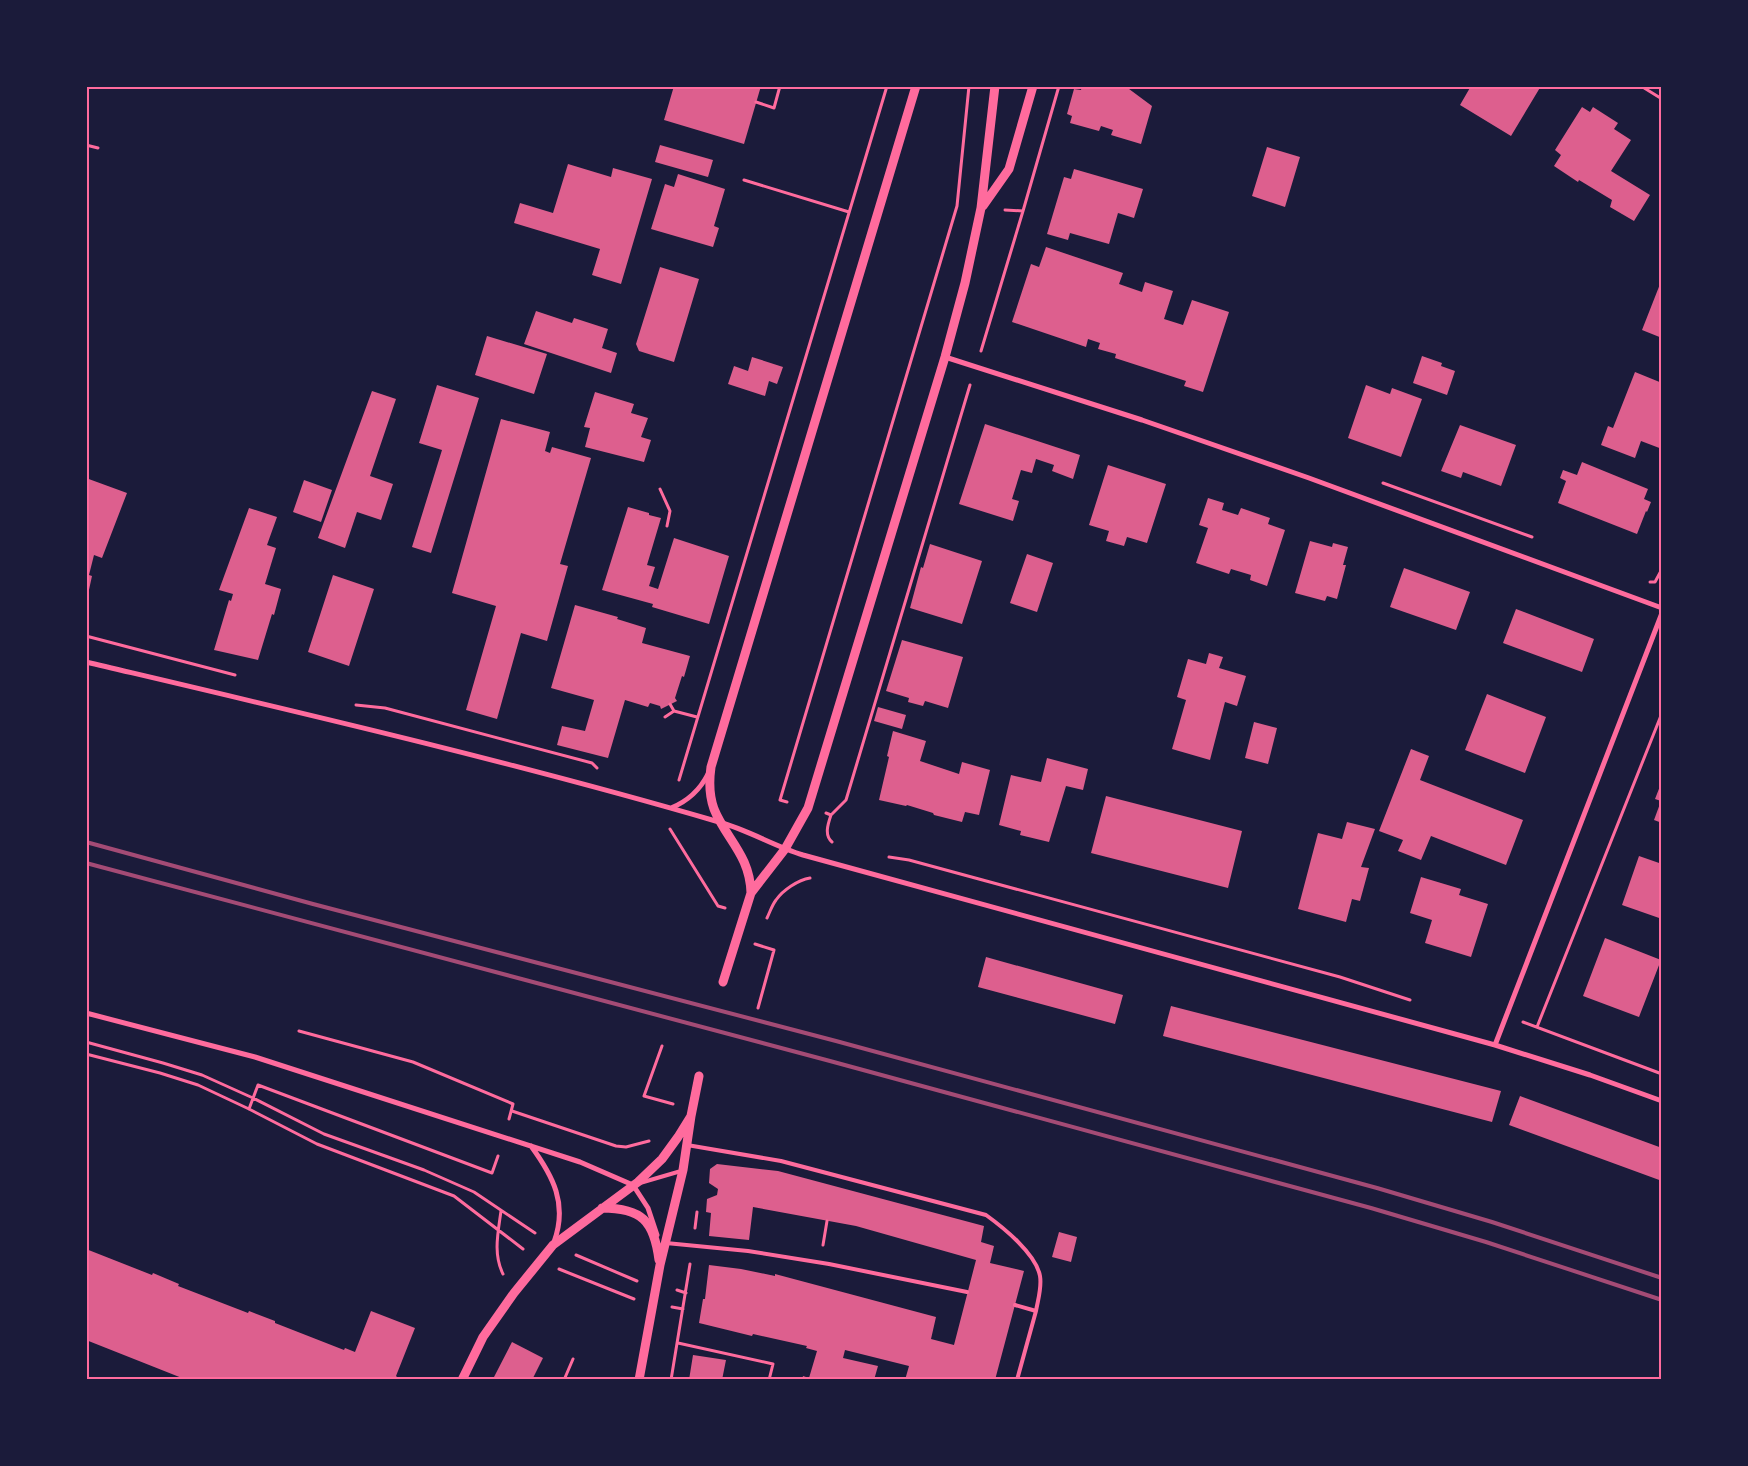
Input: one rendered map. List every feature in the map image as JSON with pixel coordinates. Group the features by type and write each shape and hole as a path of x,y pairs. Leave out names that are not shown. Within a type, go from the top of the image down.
{"street":[{"path":"670,808 691,797 705,779 711,767 916,86"},
{"path":"750,893 785,849 808,808 945,357 965,282 981,208 995,86"},
{"path":"981,208 1009,169 1033,86"},
{"path":"945,357 1142,420 1291,472 1662,608"},
{"path":"1495,1045 1662,613"},
{"path":"86,662 411,739 721,822 785,849 1495,1045 1590,1075 1662,1101"},
{"path":"711,767 710,792 714,810 740,852 750,882 750,893 723,982"},
{"path":"86,1013 255,1057 531,1145 580,1162 633,1185 652,1217 660,1265"},
{"path":"638,1380 660,1265 683,1170 699,1076"},
{"path":"462,1380 483,1337 553,1245 633,1185 662,1159 691,1116"},
{"path":"531,1145 545,1165 559,1204 559,1230 553,1245"},
{"path":"602,1208 630,1211 648,1222 655,1235 659,1254"}],"lane":[{"path":"687,1145 781,1161 986,1215 1004,1229 1029,1255 1040,1274 1041,1286 1036,1311 1017,1380"},
{"path":"633,1185 649,1182 683,1170"},
{"path":"666,1243 819,1262 967,1292"},
{"path":"1015,1305 1036,1311"}],"path":[{"path":"756,102 774,108 780,86"},
{"path":"969,86 957,206 780,800 831,815 846,800 970,384 979,387"},
{"path":"1641,86 1662,99"},
{"path":"86,145 98,148"},
{"path":"744,180 849,212"},
{"path":"976,367 1023,211"},
{"path":"660,489 670,512 667,526"},
{"path":"670,704 674,712"},
{"path":"665,717 674,712 697,717"},
{"path":"1537,1027 1662,713"},
{"path":"882,856 909,860 1331,975 1417,1002"},
{"path":"753,943 774,950 758,1008"},
{"path":"1506,1017 1662,1074"},
{"path":"86,1042 202,1075 324,1134 424,1170 474,1192 553,1245 642,1283 686,1293"},
{"path":"662,1046 644,1096 679,1106"},
{"path":"86,1054 198,1085 248,1108 317,1144 454,1196 540,1261 639,1301 683,1310"},
{"path":"512,1111 616,1146 637,1145 656,1138"},
{"path":"501,1211 496,1251 499,1266 506,1280"},
{"path":"819,1262 827,1221"},
{"path":"678,1343 773,1364 769,1380"},
{"path":"564,1380 573,1359"}],"building":[{"path":"674,86 761,86 744,144 664,120"},
{"path":"1082,86 1125,86 1152,106 1141,144 1111,135 1113,130 1101,126 1099,131 1070,123 1072,116 1067,114 1074,89 1081,90"},
{"path":"1471,86 1541,86 1511,136 1460,105"},
{"path":"1582,107 1590,112 1593,107 1618,123 1614,129 1631,140 1611,171 1650,195 1634,221 1610,207 1612,200 1579,180 1578,182 1554,166 1561,155 1555,150"},
{"path":"660,145 713,160 708,177 655,162"},
{"path":"1267,147 1300,157 1285,207 1252,196"},
{"path":"568,164 611,177 613,168 652,179 621,284 592,275 600,249 514,223 520,203 553,213"},
{"path":"1074,169 1143,189 1134,218 1118,213 1109,244 1070,233 1068,240 1047,234 1064,177 1071,179"},
{"path":"678,174 725,189 714,226 719,228 713,247 651,229 665,184 674,187"},
{"path":"1046,247 1123,273 1119,284 1142,292 1145,282 1173,291 1164,319 1183,325 1192,300 1229,312 1203,392 1184,386 1186,381 1115,358 1116,354 1098,349 1100,343 1088,339 1086,347 1012,322 1031,264 1039,267"},
{"path":"660,267 699,279 674,362 639,351 636,344"},
{"path":"1662,279 1662,338 1642,330"},
{"path":"536,311 572,323 574,318 608,329 602,348 617,353 611,373 524,344"},
{"path":"487,336 547,354 534,394 475,375"},
{"path":"1422,356 1442,363 1441,366 1455,371 1447,395 1413,383"},
{"path":"752,357 783,367 777,384 769,381 765,396 728,384 734,366 748,371"},
{"path":"1635,372 1662,383 1662,449 1641,441 1635,458 1601,445 1608,426 1613,428"},
{"path":"437,385 479,398 431,553 412,547 442,450 419,443"},
{"path":"1366,385 1390,394 1392,388 1422,399 1401,457 1348,438"},
{"path":"372,391 396,399 370,476 393,484 381,520 357,512 345,548 318,538"},
{"path":"595,392 634,404 631,413 648,418 641,437 651,440 644,462 585,447 590,428 584,427"},
{"path":"501,419 550,432 545,451 550,453 552,447 591,458 560,564 568,566 547,641 521,633 497,719 466,710 496,606 452,593"},
{"path":"985,424 1080,455 1073,479 1052,471 1054,465 1036,459 1032,473 1021,470 1012,499 1019,501 1013,521 959,504"},
{"path":"1460,425 1516,445 1501,486 1463,472 1461,478 1441,471"},
{"path":"1582,462 1648,489 1644,499 1651,502 1637,534 1558,503 1566,481 1560,478 1563,470 1577,475"},
{"path":"1108,465 1166,484 1147,543 1127,537 1124,546 1106,541 1109,531 1089,525"},
{"path":"86,478 127,493 102,558 94,555 89,575 92,576 87,599"},
{"path":"304,480 332,490 321,522 293,512"},
{"path":"1208,498 1224,503 1222,510 1238,515 1241,508 1270,518 1268,524 1285,530 1267,586 1250,580 1251,575 1231,569 1229,574 1196,563 1208,528 1199,525"},
{"path":"628,507 661,518 647,565 655,567 649,586 658,589 674,538 729,556 709,624 652,607 653,604 602,590"},
{"path":"249,508 277,517 267,545 276,548 265,584 281,589 258,660 214,650 229,600 231,601 233,594 219,590"},
{"path":"1310,541 1332,547 1333,543 1348,547 1343,565 1346,565 1337,599 1327,596 1325,601 1295,593"},
{"path":"930,544 982,561 962,624 910,608 921,567 923,568"},
{"path":"1027,554 1053,563 1037,612 1010,603"},
{"path":"1404,568 1470,592 1456,630 1390,607"},
{"path":"333,575 374,589 349,666 308,652"},
{"path":"575,605 618,617 617,619 646,628 642,643 690,656 675,698 677,701 661,709 660,706 650,703 648,707 625,700 608,758 557,745 562,726 585,731 594,700 551,688"},
{"path":"1516,609 1594,639 1582,672 1503,643"},
{"path":"902,640 963,657 948,708 925,701 923,706 908,702 909,698 886,691"},
{"path":"1209,653 1223,657 1219,668 1246,676 1237,706 1225,702 1210,760 1172,749 1186,700 1177,697 1188,659 1206,664"},
{"path":"1487,694 1546,717 1525,773 1465,750"},
{"path":"878,707 906,715 902,729 874,721"},
{"path":"1254,722 1277,728 1268,764 1245,758"},
{"path":"893,731 926,741 920,761 959,774 962,762 990,770 979,815 965,812 962,822 934,815 933,813 907,805 879,800"},
{"path":"1411,749 1429,756 1420,780 1523,820 1506,865 1431,836 1421,860 1398,851 1403,840 1379,831"},
{"path":"1047,758 1088,769 1083,790 1066,786 1049,842 1020,835 1021,831 999,825 1011,775 1041,782"},
{"path":"1662,781 1662,823 1654,820 1661,801 1655,799"},
{"path":"1106,796 1242,831 1228,888 1091,853"},
{"path":"1347,822 1375,829 1361,867 1369,868 1360,901 1352,899 1346,922 1298,909 1318,833 1342,839"},
{"path":"1639,856 1662,864 1662,919 1622,905"},
{"path":"1421,877 1461,889 1459,895 1488,904 1471,957 1425,943 1432,920 1410,913"},
{"path":"1605,938 1661,960 1639,1017 1583,996"},
{"path":"986,957 1123,995 1115,1024 978,987"},
{"path":"1171,1006 1501,1091 1492,1122 1163,1036"},
{"path":"1520,1096 1662,1148 1662,1181 1509,1125"},
{"path":"717,1164 778,1171 984,1226 981,1242 994,1246 990,1263 1024,1271 995,1380 905,1380 909,1366 845,1350 843,1358 878,1366 874,1380 802,1380 803,1376 809,1378 817,1351 806,1348 807,1346 753,1334 752,1336 699,1323 703,1299 705,1299 709,1265 775,1276 775,1274 936,1317 931,1339 954,1345 976,1260 856,1226 753,1207 749,1240 709,1236 711,1213 706,1212 707,1199 717,1195 718,1189 709,1183 710,1169"},
{"path":"1059,1232 1077,1237 1071,1262 1052,1257"},
{"path":"86,1249 152,1275 153,1273 179,1284 178,1286 248,1313 249,1311 275,1321 275,1323 344,1350 345,1348 355,1352 371,1311 415,1328 396,1380 187,1380 86,1340"},
{"path":"512,1342 543,1358 532,1380 500,1380 494,1377"},
{"path":"693,1355 726,1360 722,1380 689,1380"}],"railway":[{"path":"86,842 313,904 836,1041 1377,1188 1492,1222 1662,1278"},
{"path":"86,863 830,1061 1371,1208 1486,1242 1662,1300"}]}
